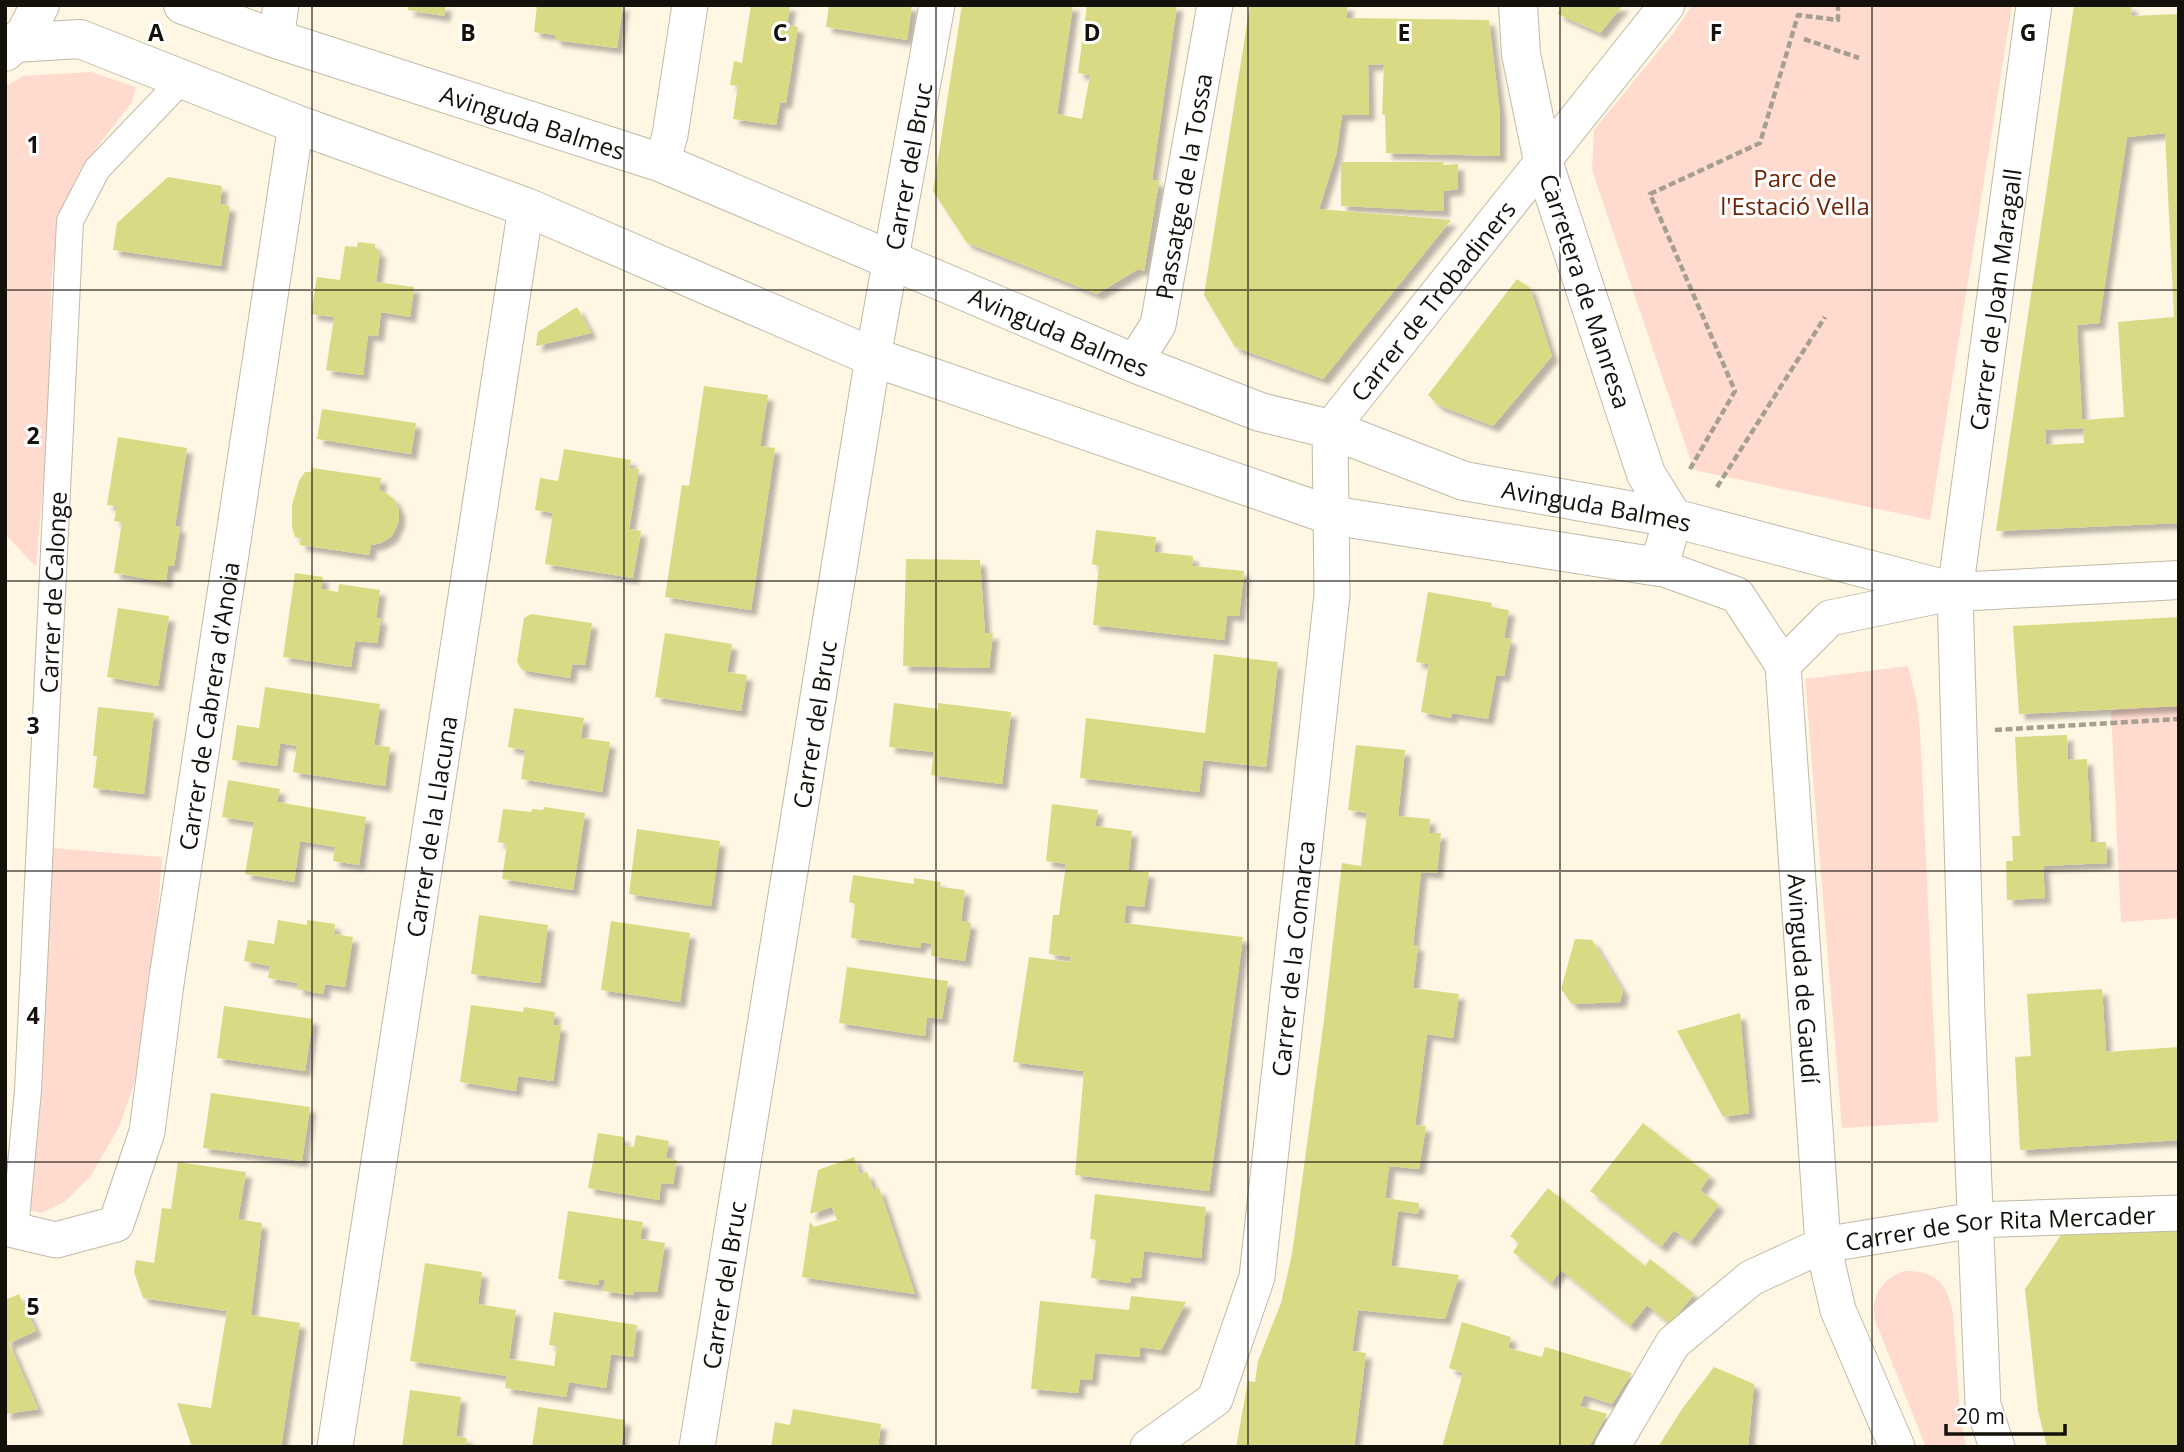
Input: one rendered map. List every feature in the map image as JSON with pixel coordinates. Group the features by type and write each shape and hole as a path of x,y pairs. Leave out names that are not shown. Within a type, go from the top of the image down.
{"street":[{"path":"10,48 25,34 40,5"},
{"name":"Avinguda Balmes","path":"183,5 279,22 662,163 1134,363 1260,412 1330,429 1464,481 1673,518 1955,592"},
{"path":"662,163 670,135 690,5"},
{"name":"Carrer del Bruc","path":"697,1447 873,357 937,5"},
{"name":"Passatge de la Tossa","path":"1134,363 1158,325 1215,5"},
{"name":"Carretera de Manresa","path":"1518,5 1521,54 1543,161 1646,474 1673,518"},
{"name":"Carrer de Trobadiners","path":"1330,429 1667,5"},
{"name":"Carrer de Joan Maragall","path":"1955,592 2034,5"},
{"name":"Avinguda Balmes","path":"10,48 80,39 296,124 526,206 873,357 1330,515 1659,567"},
{"name":"Carrer de Calonge","path":"10,1229 28,1090 70,221 97,169 183,79"},
{"name":"Carrer de Cabrera d'Anoia","path":"10,1229 56,1240 116,1224 147,1132 166,984 296,124"},
{"name":"Carrer de la Llacuna","path":"335,1447 526,206"},
{"name":"Carrer de la Comarca","path":"1147,1447 1215,1399 1257,1277 1332,595 1330,429"},
{"path":"1659,567 1673,518"},
{"name":"Avinguda de Gaudí","path":"1659,567 1737,595 1783,665 1823,1245 1839,1310 1897,1447"},
{"name":"Avinguda Balmes","path":"1783,665 1830,618 1955,592 2179,580"},
{"path":"1955,592 1967,1015 1983,1405 1997,1447"},
{"name":"Carrer de Sor Rita Mercader","path":"1612,1447 1673,1343 1751,1278 1823,1245 1975,1220 2179,1213"}],"path":[{"path":"1689,472 1735,391 1650,194 1760,143 1798,15 1838,20 1838,5"},
{"path":"1804,39 1859,58"},
{"path":"1717,486 1825,317"},
{"path":"1994,730 2179,719"}],"green space":[{"name":"Parc de l'Estació Vella","path":"1692,5 2012,5 1930,520 1694,470 1592,170 1594,130 1674,32"},
{"path":"91,72 136,87 132,102 81,168 60,213 51,281 49,417 36,567 5,534 5,87 23,76"},
{"path":"1908,666 1917,702 1920,731 1938,1122 1842,1128 1805,679"},
{"path":"2179,706 2179,918 2121,922 2111,710"},
{"path":"27,846 162,857 147,1046 120,1125 90,1177 64,1202 41,1213 5,1204 5,1156 13,1150"},
{"path":"1905,1271 1932,1276 1947,1294 1953,1313 1960,1414 1966,1447 1926,1447 1876,1323 1874,1306 1879,1291 1889,1279"}],"building":[{"path":"409,5 446,5 444,16 408,10"},
{"path":"537,5 623,5 617,48 555,40 555,35 534,32"},
{"path":"751,5 790,5 787,25 798,27 786,103 780,102 776,125 733,119 738,86 730,85 734,61 742,63"},
{"path":"829,5 912,5 907,40 826,27"},
{"path":"962,5 1073,5 1057,114 1082,119 1090,75 1078,73 1087,5 1177,5 1152,180 1159,181 1144,271 1138,269 1097,294 967,243 933,191"},
{"path":"1250,5 1348,5 1346,18 1489,20 1500,114 1500,156 1386,153 1385,115 1382,114 1384,64 1368,65 1369,115 1342,115 1336,155 1319,209 1451,220 1323,379 1235,347 1204,295"},
{"path":"1561,5 1623,5 1600,33 1558,14"},
{"path":"2074,5 2131,5 2132,16 2179,14 2179,523 1996,531","holes":["2165,133 2174,317 2118,322 2124,417 2082,420 2077,325 2099,323 2127,137","2083,428 2084,443 2046,445 2045,430"]},
{"path":"1341,162 1458,164 1458,189 1444,191 1444,211 1341,206"},
{"path":"168,177 222,186 220,204 230,206 221,266 113,250 117,223"},
{"path":"358,242 375,244 375,250 380,251 376,282 414,287 410,317 381,312 378,336 368,335 363,375 326,370 334,317 311,314 317,277 340,280 345,246 357,247"},
{"path":"1517,279 1530,288 1552,356 1493,426 1438,405 1428,395"},
{"path":"577,307 591,333 536,346 538,332"},
{"path":"704,386 768,395 760,446 775,448 751,610 665,597 682,485 689,486"},
{"path":"322,409 416,423 411,454 317,439"},
{"path":"118,437 187,448 175,526 180,527 174,566 168,566 166,582 114,573 122,522 114,521 117,506 107,505"},
{"path":"564,449 631,460 629,468 639,469 629,529 641,531 633,578 545,564 553,513 535,510 540,478 558,481"},
{"path":"312,468 381,478 379,489 394,499 399,510 399,521 392,536 381,543 371,545 369,555 300,545 301,538 295,537 292,527 292,505 299,481 305,472 311,472"},
{"path":"1096,530 1156,537 1154,552 1193,556 1192,566 1244,571 1239,616 1227,615 1224,640 1093,625 1099,566 1092,564"},
{"path":"906,559 980,560 985,634 993,633 989,668 903,666"},
{"path":"295,573 323,577 321,589 338,592 339,584 380,590 376,618 381,619 377,643 355,641 351,667 283,657"},
{"path":"1428,592 1492,603 1491,607 1509,610 1504,638 1511,639 1504,676 1496,675 1488,719 1452,713 1451,718 1421,712 1429,664 1416,662"},
{"path":"118,608 169,616 158,686 107,677"},
{"path":"531,614 592,623 585,665 572,664 570,678 522,670 517,662 524,618"},
{"path":"2179,617 2179,706 2019,714 2013,626"},
{"path":"665,633 732,644 727,672 747,675 741,711 655,697"},
{"path":"1214,654 1278,662 1266,767 1203,760 1199,792 1080,778 1086,718 1205,733"},
{"path":"265,687 380,704 374,745 390,747 385,786 293,772 297,746 280,743 277,766 232,760 237,725 259,728"},
{"path":"894,703 938,709 938,703 1011,712 1002,784 931,775 934,752 889,747"},
{"path":"98,707 154,713 144,794 93,788"},
{"path":"514,708 584,718 581,738 610,742 602,792 521,779 525,750 508,747"},
{"path":"2067,735 2068,760 2087,759 2091,842 2106,842 2107,863 2043,866 2045,898 2007,900 2006,861 2013,861 2012,836 2020,836 2015,737"},
{"path":"1356,745 1405,750 1398,816 1430,819 1429,833 1441,833 1437,873 1421,872 1413,945 1418,945 1413,988 1459,994 1453,1038 1427,1034 1415,1125 1426,1126 1419,1169 1389,1166 1385,1198 1419,1203 1418,1214 1398,1211 1391,1266 1459,1275 1445,1319 1358,1310 1352,1351 1366,1353 1354,1447 1236,1447 1248,1381 1255,1382 1258,1361 1281,1303 1292,1254 1342,863 1361,866 1367,813 1348,810"},
{"path":"228,780 280,789 277,802 366,817 359,865 333,861 335,847 300,841 294,882 245,874 254,822 222,817"},
{"path":"1052,804 1098,810 1095,826 1132,831 1128,870 1149,872 1144,907 1126,905 1124,923 1243,937 1209,1191 1075,1175 1084,1071 1013,1062 1029,957 1070,962 1071,957 1049,954 1053,915 1059,915 1066,864 1046,861"},
{"path":"544,807 585,813 573,890 502,879 507,844 498,842 503,809 531,812 532,809 543,810"},
{"path":"637,829 720,841 711,906 629,894"},
{"path":"853,875 914,884 914,878 941,882 940,887 965,890 961,921 971,923 965,961 931,956 932,944 921,942 920,948 851,938 855,904 849,902"},
{"path":"479,915 548,925 540,983 471,974"},
{"path":"278,920 307,925 307,920 335,924 334,934 353,937 345,987 325,984 323,994 297,989 298,983 268,978 270,966 244,961 248,940 274,944"},
{"path":"611,921 690,933 680,1002 601,990"},
{"path":"1575,939 1592,940 1623,991 1620,1002 1572,1004 1561,989"},
{"path":"847,967 948,981 942,1019 927,1017 925,1036 839,1023"},
{"path":"2102,989 2106,1052 2179,1047 2179,1140 2020,1150 2015,1057 2031,1056 2027,994"},
{"path":"471,1005 523,1012 524,1007 555,1012 553,1025 561,1026 553,1081 518,1076 516,1091 460,1082"},
{"path":"224,1006 313,1019 305,1071 217,1058"},
{"path":"1740,1013 1749,1113 1723,1117 1677,1031"},
{"path":"211,1093 310,1107 302,1161 203,1148"},
{"path":"1643,1123 1710,1176 1700,1190 1719,1205 1690,1242 1674,1230 1661,1247 1590,1191"},
{"path":"598,1133 624,1137 623,1145 634,1147 636,1135 669,1141 666,1158 677,1160 673,1184 661,1183 659,1200 588,1188"},
{"path":"854,1157 860,1174 867,1172 874,1190 879,1188 915,1294 802,1277 810,1222 814,1227 837,1220 832,1207 810,1214 818,1170"},
{"path":"178,1162 246,1172 238,1219 262,1223 251,1315 300,1323 281,1447 192,1447 177,1403 211,1408 227,1311 143,1298 134,1272 136,1260 154,1263 162,1208 171,1209"},
{"path":"1548,1188 1645,1266 1650,1259 1694,1294 1670,1324 1647,1305 1630,1326 1561,1270 1551,1283 1513,1252 1519,1243 1510,1236"},
{"path":"1095,1194 1206,1207 1201,1258 1144,1251 1141,1278 1131,1277 1130,1283 1091,1278 1096,1240 1090,1239"},
{"path":"568,1211 643,1222 640,1239 665,1243 657,1292 634,1292 633,1295 603,1291 605,1280 599,1280 598,1285 558,1279"},
{"path":"2179,1231 2179,1447 2047,1447 2038,1411 2025,1289 2061,1235"},
{"path":"425,1263 482,1272 478,1304 516,1310 509,1359 554,1366 557,1346 549,1345 554,1312 637,1325 633,1357 611,1354 606,1388 569,1382 566,1397 505,1388 507,1376 410,1361"},
{"path":"19,1294 36,1331 9,1343 38,1409 5,1414 5,1300"},
{"path":"1131,1296 1186,1302 1161,1350 1140,1347 1140,1357 1095,1353 1092,1380 1080,1379 1078,1393 1031,1389 1040,1301 1129,1310"},
{"path":"1462,1322 1511,1337 1508,1348 1542,1357 1545,1347 1632,1373 1612,1404 1584,1395 1580,1406 1607,1414 1589,1447 1442,1447 1463,1373 1449,1368"},
{"path":"1714,1367 1754,1384 1748,1447 1658,1447 1682,1409"},
{"path":"410,1390 461,1397 456,1436 467,1438 466,1447 402,1447"},
{"path":"538,1407 625,1420 621,1447 532,1447"},
{"path":"793,1409 881,1424 878,1447 771,1447 775,1422 790,1425"}]}
